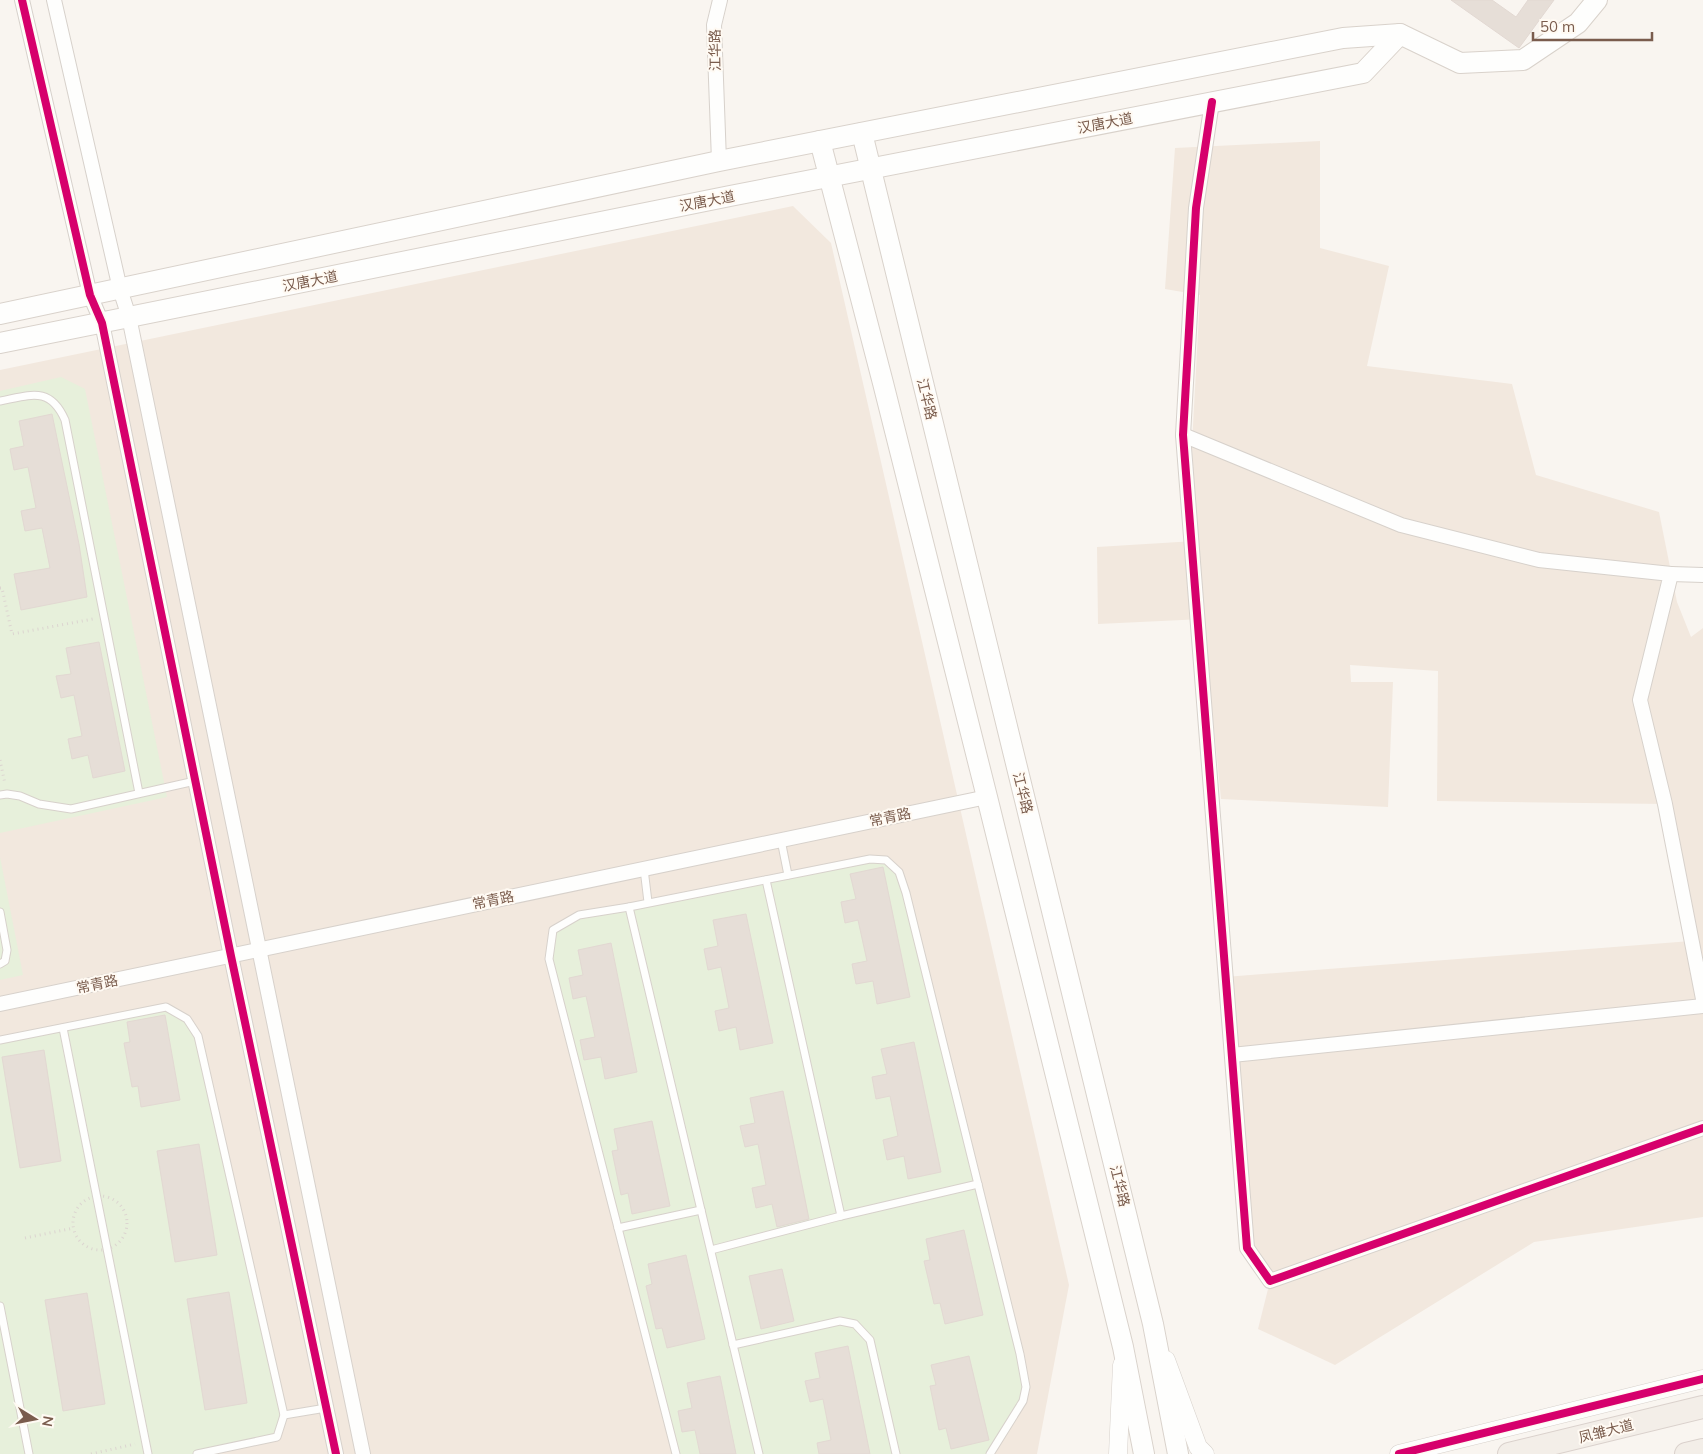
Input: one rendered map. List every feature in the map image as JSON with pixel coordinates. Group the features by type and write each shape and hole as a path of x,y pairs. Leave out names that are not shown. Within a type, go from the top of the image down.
{"main road":[{"path":"0,314 719,161 1344,38 1400,34 1460,63 1523,60 1578,23 1598,0"},
{"name":"汉唐大道","path":"0,343 828,177 1363,73 1400,34"},
{"name":"江华路","path":"862,133 1153,1324 1178,1454"},
{"path":"820,141 987,797 1122,1346 1144,1454"},
{"name":"凤雏大道","path":"1510,1454 1703,1407"},
{"path":"1686,1454 1703,1450"}],"street":[{"path":"22,0 90,295 102,323 231,956 336,1454"},
{"path":"54,0 120,289 129,317 363,1454"},
{"name":"江华路","path":"719,161 714,25 720,0"},
{"path":"1212,102 1196,208 1183,436 1246,1248 1270,1281 1703,1128"},
{"path":"1183,436 1401,525 1539,560 1671,574 1703,575"},
{"path":"1671,574 1640,700 1665,804 1703,999"},
{"name":"常青路","path":"0,1004 987,797"},
{"path":"1232,1055 1703,1006"},
{"path":"1153,1324 1198,1447 1205,1454"},
{"path":"1118,1454 1122,1346"},
{"path":"1399,1454 1703,1378"}],"lane":[{"path":"0,401 32,394 47,397 59,406 65,420 139,793"},
{"path":"3,794 20,796 39,804 71,808 195,781"},
{"path":"781,840 788,876"},
{"path":"676,1454 549,959 552,930 579,915 629,907 870,859 886,860 899,872 906,893 1020,1354 1026,1387 1024,1401 990,1454"},
{"path":"644,869 648,902"},
{"path":"766,880 841,1216"},
{"path":"629,907 759,1454"},
{"path":"0,912 7,950 5,961 0,964"},
{"path":"0,1040 166,1007 188,1018 198,1036 284,1415 277,1437 197,1454"},
{"path":"63,1028 148,1454"},
{"path":"711,1250 841,1216 978,1184"},
{"path":"618,1228 701,1210"},
{"path":"0,1306 29,1454"},
{"path":"733,1345 840,1321 855,1324 870,1340 896,1454"},
{"path":"284,1415 326,1408"}],"path":[{"path":"0,588 2,588 12,634 104,618"},
{"path":"0,760 3,794"},
{"path":"25,1238 74,1228"},
{"path":"90,1454 145,1441"}],"shaded area":[{"path":"1320,141 1320,248 1389,266 1367,366 1512,384 1536,475 1659,512 1677,602 1691,637 1703,628 1703,1217 1534,1242 1335,1365 1258,1329 1270,1281 1247,1248 1225,977 1691,941 1665,804 1437,801 1438,671 1350,665 1351,682 1393,682 1388,807 1221,799 1203,619 1098,624 1097,547 1195,541 1192,444 1200,295 1165,289 1175,148"},
{"path":"793,206 831,243 1069,1285 1037,1454 0,1454 0,370"}],"green space":[{"path":"61,377 85,389 167,797 0,833 0,391"},
{"path":"0,857 23,975 0,980"},
{"path":"886,860 899,872 1020,1354 1023,1401 990,1454 676,1454 549,959 553,930 579,915"},
{"path":"166,1007 187,1019 198,1036 284,1415 277,1437 197,1454 0,1454 0,1040"}],"building":[{"path":"1451,0 1492,0 1516,17 1528,0 1554,0 1519,48"},
{"path":"52,414 79,544 87,597 21,610 14,574 50,568 42,528 25,531 21,511 36,508 28,467 14,470 10,449 24,446 19,421"},
{"path":"99,642 125,771 93,778 88,755 72,759 68,739 82,736 74,695 61,698 56,676 71,674 66,648"},
{"path":"883,867 910,997 877,1004 873,981 856,984 852,964 867,961 858,920 845,923 841,902 856,899 850,874"},
{"path":"746,914 773,1043 740,1050 736,1027 719,1031 715,1011 729,1008 721,967 708,970 704,949 718,946 713,920"},
{"path":"611,943 637,1072 605,1079 601,1057 584,1060 580,1040 595,1037 586,996 573,999 569,978 583,975 578,950"},
{"path":"165,1015 180,1100 141,1107 138,1086 132,1087 124,1043 130,1042 127,1022"},
{"path":"914,1042 941,1172 908,1179 904,1156 887,1160 883,1140 898,1136 890,1096 876,1099 872,1077 887,1074 881,1049"},
{"path":"44,1050 61,1161 20,1168 2,1057"},
{"path":"783,1091 809,1219 777,1227 772,1204 756,1208 752,1188 766,1185 758,1144 745,1147 740,1126 755,1123 750,1098"},
{"path":"652,1121 670,1206 632,1214 628,1193 621,1195 612,1151 618,1150 614,1129"},
{"path":"199,1144 217,1255 175,1262 157,1151"},
{"path":"964,1230 983,1315 945,1324 940,1303 934,1304 924,1261 930,1260 926,1239"},
{"path":"686,1255 705,1339 667,1348 662,1328 656,1329 646,1286 652,1284 648,1264"},
{"path":"782,1269 794,1321 761,1329 749,1276"},
{"path":"229,1292 247,1403 205,1410 187,1299"},
{"path":"87,1293 105,1404 63,1411 45,1300"},
{"path":"848,1346 870,1454 819,1454 817,1443 831,1440 823,1399 810,1402 805,1381 820,1378 815,1353"},
{"path":"969,1356 989,1440 951,1449 946,1428 939,1430 930,1386 936,1385 931,1365"},
{"path":"720,1376 736,1454 700,1454 695,1430 682,1432 678,1411 692,1408 687,1383"}],"cycle path":[{"path":"22,0 90,295 102,323 231,956 336,1454"},
{"path":"1212,102 1196,208 1183,435 1247,1248 1270,1281 1703,1128"},
{"path":"1399,1454 1703,1379"}]}
